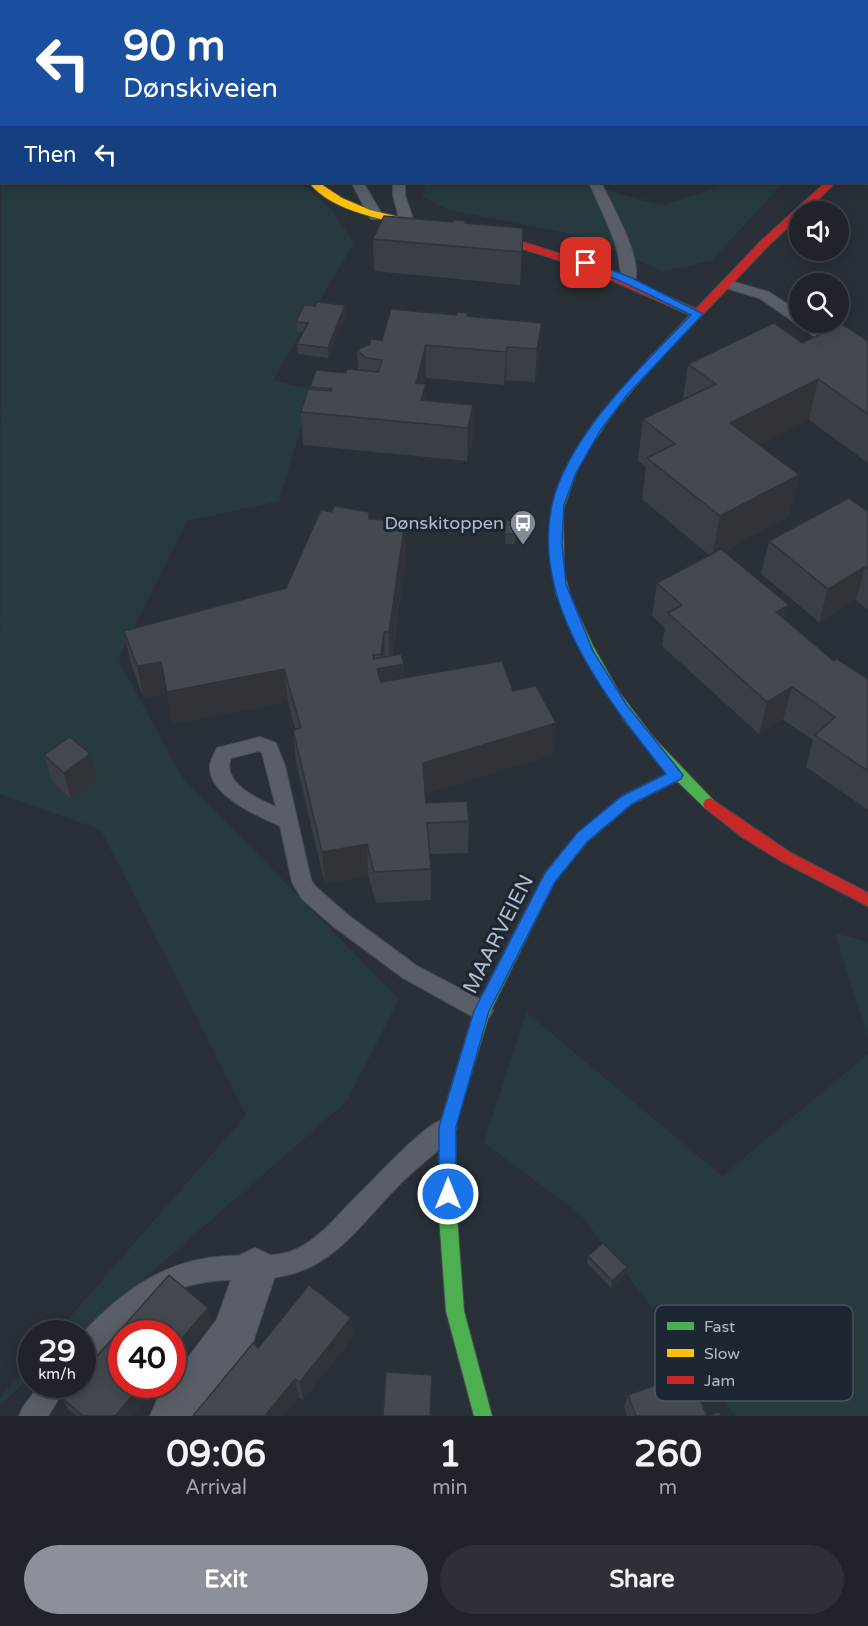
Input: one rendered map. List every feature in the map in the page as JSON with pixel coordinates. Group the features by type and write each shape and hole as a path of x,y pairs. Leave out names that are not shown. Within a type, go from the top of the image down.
{"street":[{"path":"315,183 326,194 342,204 376,216 442,227"},
{"path":"830,183 765,243 623,392 595,429 570,473 558,505 556,543 560,584 587,651 621,708 676,775 738,828 808,872 868,900"},
{"path":"464,231 520,241 565,255 629,281 697,314"},
{"name":"MAARVEIEN","path":"483,1416 455,1311 448,1216 447,1127 482,1011 550,878 582,838 627,800 676,775"},
{"path":"173,1416 235,1332 255,1270"}],"lane":[{"path":"358,183 376,216"},
{"path":"399,183 399,195 407,222"},
{"path":"595,183 621,242 630,270 629,281"},
{"path":"727,284 764,295 789,312"},
{"path":"820,333 868,367"},
{"path":"289,822 302,882 309,893 341,921 410,972 482,1011"},
{"path":"96,1337 118,1313 143,1293 170,1277 199,1270 226,1268 255,1270 292,1263 318,1249 420,1147 447,1127"},
{"path":"32,1416 46,1398"}],"green space":[{"path":"1,183 301,183 332,210 354,243 273,380 312,390 279,501 187,521 118,659 182,777 399,999 347,1101 96,1321 67,1320 246,1115 101,830 0,794"},
{"path":"426,183 606,183 603,189 663,206 726,183 783,183 711,261 663,271 571,234 449,210 422,197"},
{"path":"835,933 868,942 868,1038"},
{"path":"526,1012 722,1176 868,1054 868,1416 736,1416 724,1401 853,1401 853,1305 655,1305 655,1311 580,1214 484,1143"},
{"path":"18,1377 18,1389 0,1405 0,1398"}],"building":[{"path":"384,216 466,221 465,223 523,228 522,252 373,239"},
{"path":"317,302 345,305 328,348 297,344 308,323 296,322 304,305 315,306"},
{"path":"391,309 456,315 457,312 468,313 467,316 542,323 537,349 507,347 506,352 426,345 416,383 426,384 421,400 473,405 468,428 301,412 308,389 331,391 332,389 310,387 316,370 346,373 347,369 378,372 382,360 366,358 357,350 370,344 371,339 382,340"},
{"path":"774,323 802,343 823,333 849,333 849,329 868,341 868,414 818,379 730,423 799,475 720,516 647,458 675,444 643,419 716,384 688,364"},
{"path":"849,498 868,510 868,569 865,567 828,589 769,541"},
{"path":"334,506 369,512 369,519 405,521 389,632 384,632 381,654 373,655 374,659 401,654 404,664 377,669 381,682 502,661 513,691 536,686 556,723 423,763 426,803 467,801 469,821 427,823 431,869 374,872 367,844 322,852 293,730 301,728 284,669 167,692 161,662 137,666 124,631 286,588 321,510 332,512"},
{"path":"506,520 516,521 515,534 505,534"},
{"path":"721,549 789,605 776,612 834,661 837,659 868,679 868,771 815,735 835,717 792,687 767,702 668,613 682,605 657,583"},
{"path":"70,737 90,754 64,773 44,755"},
{"path":"603,1243 627,1267 612,1281 588,1256"},
{"path":"169,1275 208,1308 186,1334 186,1320 129,1320"},
{"path":"309,1285 351,1318 300,1382 295,1379 265,1416 193,1416 253,1343 258,1348"},
{"path":"108,1344 108,1398 130,1398 115,1416 83,1416 62,1398 96,1398 96,1357"},
{"path":"386,1372 432,1375 430,1416 383,1416"},
{"path":"655,1385 655,1401 701,1401 707,1416 636,1416 628,1395"},
{"path":"719,1412 721,1416 707,1416"}],"traffic: fast":[{"path":"656,357 598,424 575,462 557,510 557,572 564,598 586,646 615,696 668,764 710,804"},
{"path":"483,1416 455,1311 448,1216 447,1127 482,1011 550,877 582,838 627,800 676,775"}],"traffic: slow":[{"path":"314,183 352,207 381,216 427,225"}],"traffic: jam":[{"path":"656,357 765,243 830,183"},
{"path":"478,233 535,248 590,267 697,314"},
{"path":"710,804 728,819 786,857 868,900"}],"place":[{"name":"Dønskitoppen","path":"523,546"}],"route":[{"path":"448,1194 447,1127 482,1011 550,878 582,838 627,800 676,775 621,708 587,651 560,584 556,543 558,505 570,473 595,429 623,392 697,314 586,263"}]}
